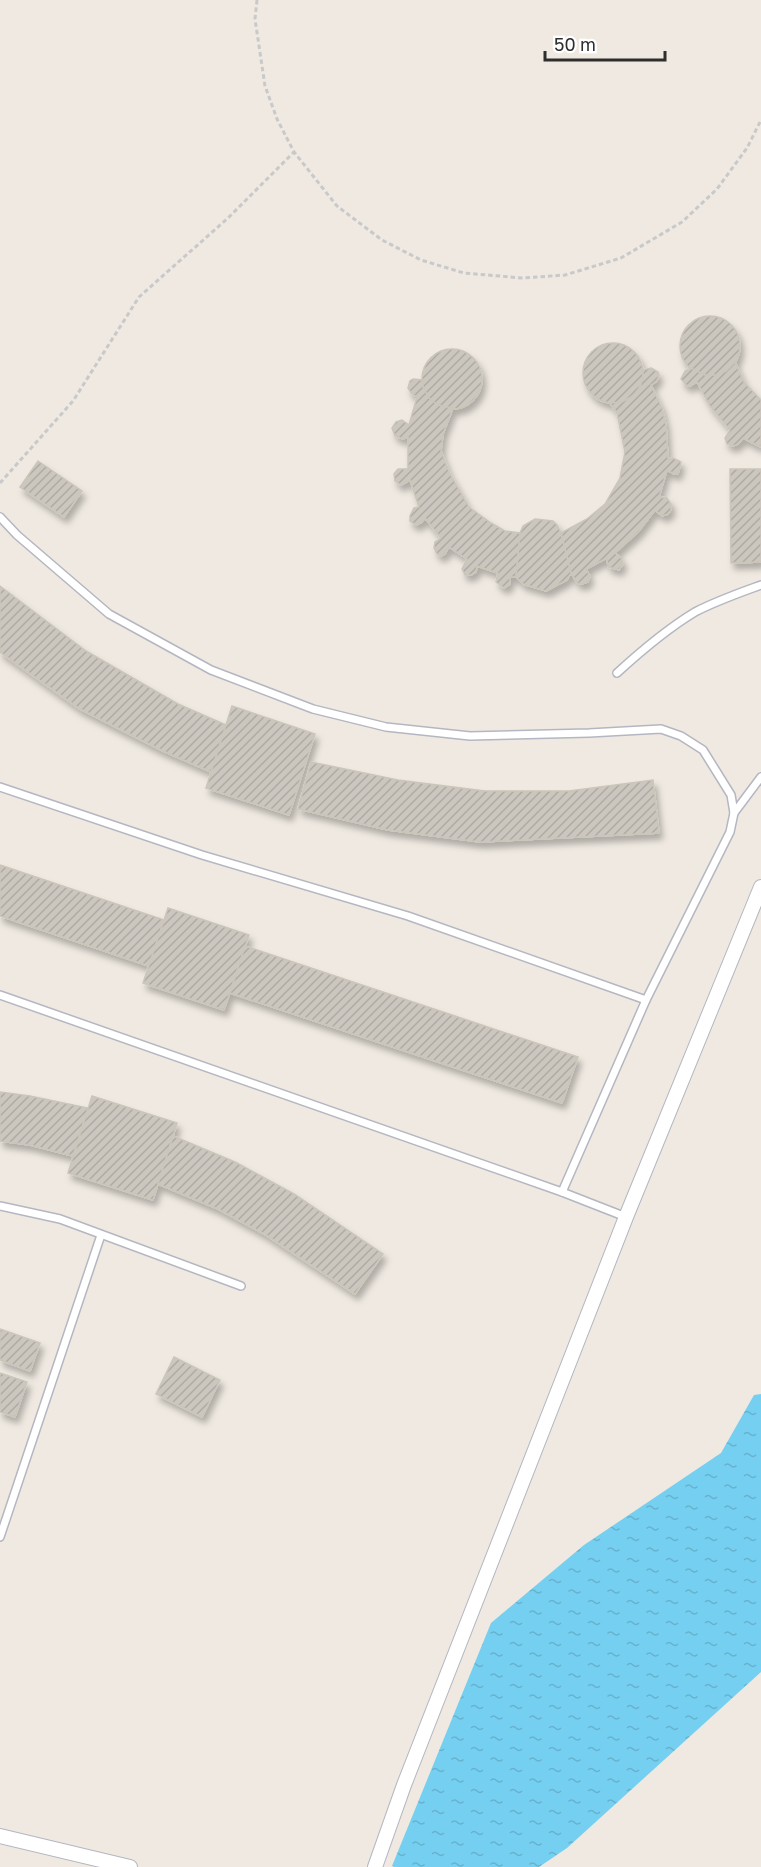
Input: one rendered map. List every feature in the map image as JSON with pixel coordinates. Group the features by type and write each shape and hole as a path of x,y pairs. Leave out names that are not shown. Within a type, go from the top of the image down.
{"street":[{"path":"375,1867 404,1785 626,1217 761,888"},
{"path":"0,1836 130,1867"}],"lane":[{"path":"0,516 17,535 109,614 211,670 313,709 386,727 470,736 590,734 661,729 681,736 704,750 731,795 734,813 730,832 645,1000 562,1192"},
{"path":"616,673 648,646 695,612 761,585"},
{"path":"734,813 761,777"},
{"path":"0,787 202,855 408,916 645,1000"},
{"path":"0,994 562,1192 626,1217"},
{"path":"0,1206 60,1219 241,1286"},
{"path":"0,1537 101,1235"}],"path":[{"path":"257,0 255,19 265,86 277,119 294,152 337,206 382,240 421,260 464,273 522,278 565,274 621,258 682,222 717,189 747,148 761,120"},
{"path":"0,483 73,401 139,297 228,218 294,152"}],"water":[{"path":"761,1394 761,1672 567,1848 539,1867 392,1866 491,1623 584,1545 721,1453 754,1395"}],"building":[{"path":"710,316 727,321 735,329 740,346 735,363 727,371 710,376 693,371 685,363 680,346 685,329 693,321"},
{"path":"613,343 630,348 638,356 643,373 638,390 630,398 613,403 596,398 588,390 583,373 588,356 596,348"},
{"path":"452,349 469,354 477,362 482,379 477,396 469,404 452,409 435,404 427,396 422,379 427,362 435,354"},
{"path":"735,362 744,382 761,400 761,447 743,438 733,446 727,444 725,438 730,430 710,406 697,382 690,386 681,379 685,371 691,368 705,375 716,375 726,371"},
{"path":"651,368 659,375 657,381 651,385 662,408 666,425 668,459 673,458 681,462 678,474 667,470 659,497 667,498 671,504 671,510 662,516 655,510 639,531 615,553 621,558 623,564 619,570 608,567 607,558 586,569 590,576 588,582 577,583 571,573 561,533 587,519 605,504 620,478 625,452 617,413 610,403 622,402 633,396 640,388 643,370"},
{"path":"413,379 422,380 429,398 438,405 453,408 443,434 441,451 449,472 469,507 505,531 520,533 516,577 510,577 510,584 504,588 496,582 498,573 477,566 476,572 465,575 462,569 467,559 449,547 445,554 441,556 437,554 434,548 435,542 441,538 425,518 416,525 410,521 414,508 419,507 410,480 401,485 395,481 394,474 398,469 408,469 408,437 403,439 395,436 392,428 396,422 402,420 409,425 417,397 408,388"},
{"path":"38,461 82,491 64,517 20,487"},
{"path":"730,469 761,469 761,562 731,563"},
{"path":"535,519 553,521 557,525 571,573 567,580 546,591 523,584 516,577 520,533 523,526"},
{"path":"0,586 86,651 178,704 226,725 211,772 163,751 80,709 0,652"},
{"path":"232,706 315,734 289,815 206,788"},
{"path":"311,762 398,780 485,791 569,791 653,780 659,833 480,842 388,830 298,809"},
{"path":"0,865 164,920 149,966 0,916"},
{"path":"168,908 249,935 224,1010 143,983"},
{"path":"245,946 578,1057 562,1103 230,993"},
{"path":"0,1092 88,1108 73,1156 30,1145 0,1141"},
{"path":"92,1096 177,1123 153,1200 68,1173"},
{"path":"173,1136 235,1162 294,1194 383,1254 355,1294 266,1235 218,1209 158,1184"},
{"path":"0,1329 40,1343 30,1371 0,1360"},
{"path":"174,1357 220,1380 202,1417 156,1394"},
{"path":"0,1373 27,1382 15,1417 0,1412"}]}
